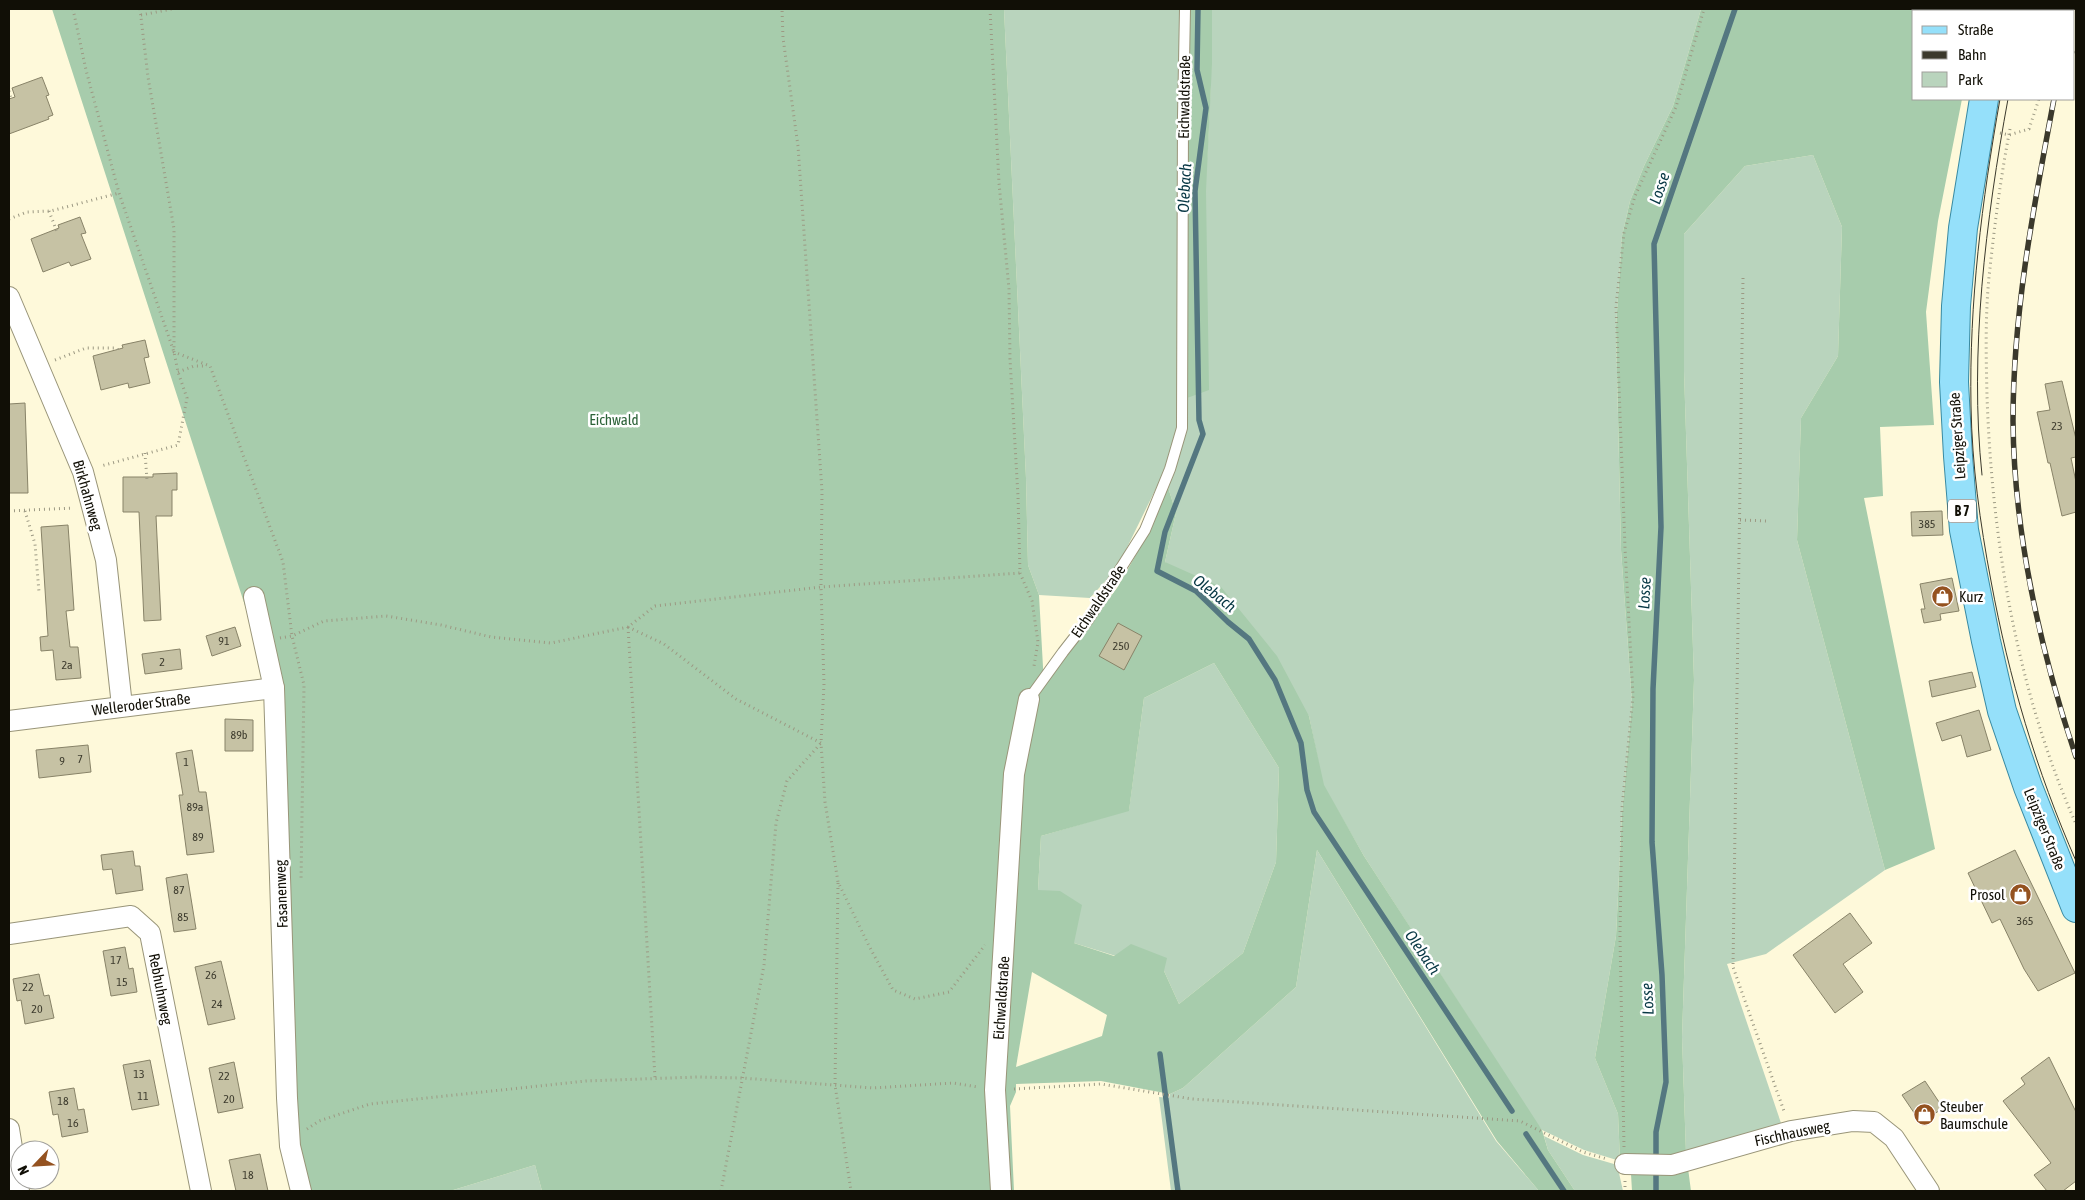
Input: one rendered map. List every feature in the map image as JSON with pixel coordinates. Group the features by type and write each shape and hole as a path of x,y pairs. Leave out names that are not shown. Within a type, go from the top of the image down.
{"main road":[{"name":"Leipziger Straße","path":"1984,100 1963,228 1956,306 1954,382 1964,530 2002,711 2028,787 2076,908"}],"street":[{"name":"Birkhahnweg","path":"9,296 83,472 106,560 122,706"},
{"name":"Fasanenweg","path":"254,597 274,688 290,1146 301,1191"},
{"name":"Welleroder Straße","path":"9,720 274,688"},
{"name":"Eichwaldstraße","path":"1001,1191 995,1090 1014,774 1029,699"},
{"name":"Rebhuhnweg","path":"9,934 131,916 150,933 201,1191"},
{"name":"Fischhausweg","path":"1625,1164 1672,1164 1791,1131 1853,1121 1874,1122 1894,1138 1929,1191"},
{"path":"9,1129 19,1191"}],"lane":[{"name":"Eichwaldstraße","path":"1029,699 1088,620 1145,530 1170,469 1182,428 1185,9"}],"path":[{"path":"73,9 86,70 119,193 174,352 178,372 187,398 178,445 83,472"},
{"path":"140,9 148,77 174,230 174,352"},
{"path":"142,15 172,9"},
{"path":"782,9 783,38 798,146 821,472 821,587 824,684 821,743 825,802 838,882 835,1085 851,1191"},
{"path":"990,9 998,183 1009,289 1010,359 1018,496 1020,573 1032,601 1038,642 1029,699"},
{"path":"290,1146 306,1129 318,1121 370,1104 586,1081 655,1078 742,1078 873,1088 954,1083 995,1090 1101,1084 1170,1096 1520,1121 1583,1152 1625,1164 1620,936 1622,818 1633,696 1625,548 1616,306 1624,233 1635,196 1676,107 1704,9"},
{"path":"9,92 11,98"},
{"path":"2009,135 2029,129 2039,100"},
{"path":"2010,129 1990,269 1988,308 1987,377 1991,470 1996,527 2019,646 2049,753 2076,824"},
{"path":"9,219 27,212 49,211 119,193"},
{"path":"49,211 57,232"},
{"path":"1743,278 1733,967 1791,1131"},
{"path":"62,357 86,348 117,348 119,352"},
{"path":"174,352 210,366 283,562 292,636 304,685 301,888"},
{"path":"178,372 194,366 210,366"},
{"path":"145,453 147,480"},
{"path":"9,511 92,507"},
{"path":"25,511 35,544 39,592"},
{"path":"1740,520 1767,521"},
{"path":"264,641 292,636 324,621 386,616 441,625 491,637 551,643 628,626 655,606 821,587 1020,573"},
{"path":"628,626 664,644 736,699 821,743"},
{"path":"628,626 655,1078"},
{"path":"721,1191 764,965 776,823 787,781 821,743"},
{"path":"838,882 893,990 915,999 949,992 971,966 992,935 1006,928"},
{"path":"306,1120 306,1129"}],"green space":[{"name":"Eichwald","path":"52,9 1004,9 1026,478 1028,565 1039,595 1044,685 1117,588 1149,532 1168,487 1176,513 1165,562 1221,587 1277,656 1309,716 1324,785 1364,856 1542,1130 1548,1150 1575,1191 1539,1191 1497,1141 1317,850 1296,987 1183,1088 1170,1094 1101,1081 1016,1084 1016,1092 1010,1106 1014,1191 542,1191 535,1165 450,1191 296,1191 269,680","holes":["1214,663 1279,768 1276,862 1243,953 1179,1004 1164,971 1167,958 1131,944 1114,956 1074,943 1082,905 1060,891 1038,890 1041,836 1129,811 1144,698","1032,972 1107,1015 1102,1036 1016,1067"]},
{"path":"1004,9 1180,9 1178,426 1165,470 1117,568 1090,598 1039,595 1028,565 1026,478"},
{"path":"1189,9 1212,9 1212,64 1206,191 1209,390 1187,398 1185,178"},
{"path":"1212,9 1701,9 1673,106 1644,166 1630,201 1622,236 1616,327 1621,550 1632,702 1622,813 1616,936 1595,1058 1618,1114 1620,1161 1584,1150 1542,1130 1537,1124 1364,856 1323,785 1309,716 1165,562 1176,513 1168,487 1177,464 1186,429 1207,155"},
{"path":"1701,9 1980,9 1912,10 1912,100 1962,100 1938,221 1926,312 1934,425 1880,427 1883,496 1864,498 1935,849 1885,870 1797,540 1801,418 1838,356 1842,227 1813,155 1745,166 1684,234 1684,371 1694,680 1682,1037 1686,1153 1691,1191 1632,1191 1631,1174 1620,1161 1618,1114 1595,1058 1616,936 1622,813 1632,702 1621,550 1616,327 1622,236 1630,201 1644,166 1673,106"},
{"path":"1813,155 1842,227 1838,356 1801,418 1797,540 1885,870 1766,954 1727,964 1782,1126 1686,1153 1682,1037 1694,680 1684,371 1684,234 1745,166"},
{"path":"1214,663 1279,768 1276,862 1243,953 1179,1004 1164,971 1074,943 1038,890 1041,836 1129,810 1144,698"},
{"path":"1317,850 1496,1141 1539,1191 1171,1191 1159,1097 1169,1098 1170,1094 1183,1088 1296,987"},
{"path":"1544,1136 1583,1155 1614,1164 1619,1173 1623,1191 1575,1191 1548,1150"},
{"path":"535,1165 542,1191 450,1191"}],"building":[{"path":"42,77 49,95 46,96 53,115 48,117 49,119 9,134 9,99 15,97 12,88"},
{"path":"80,217 86,233 81,234 91,259 71,266 69,262 43,272 31,239 59,228 58,225"},
{"path":"145,340 149,357 144,358 150,383 129,388 128,383 101,390 93,356 123,348 122,345"},
{"path":"2062,381 2076,439 2076,457 2071,458 2076,482 2076,512 2062,516 2037,412 2050,410 2045,384"},
{"path":"25,403 28,493 9,493 9,404"},
{"path":"177,473 177,490 172,490 172,516 156,516 161,620 144,621 139,512 123,512 123,477 153,477 153,474"},
{"path":"1942,511 1943,535 1912,536 1911,512"},
{"path":"68,525 74,610 66,611 70,647 78,647 81,678 56,680 53,650 41,651 40,637 48,636 41,527"},
{"path":"1952,578 1959,611 1940,614 1941,620 1924,623 1921,609 1925,609 1920,584"},
{"path":"1118,623 1142,636 1124,670 1099,656"},
{"path":"235,627 241,646 212,656 206,636"},
{"path":"180,649 182,669 145,674 142,654"},
{"path":"1972,672 1976,687 1932,697 1929,681"},
{"path":"1979,710 1991,750 1967,757 1961,735 1942,741 1936,723"},
{"path":"225,719 253,720 253,751 225,751"},
{"path":"88,745 91,772 39,778 36,750"},
{"path":"192,750 199,792 206,792 214,852 187,855 179,795 183,795 176,753"},
{"path":"2015,850 2075,973 2038,991 2024,969 2000,919 1992,923 1968,873"},
{"path":"133,851 135,866 140,866 143,890 116,894 112,869 103,870 101,855"},
{"path":"187,874 196,929 174,932 166,878"},
{"path":"1850,913 1872,943 1843,964 1863,992 1835,1013 1793,955"},
{"path":"125,947 129,969 133,968 137,992 111,996 103,951"},
{"path":"221,961 235,1019 208,1025 195,967"},
{"path":"39,974 44,996 49,995 54,1018 25,1024 21,1000 17,1001 13,979"},
{"path":"2049,1057 2076,1112 2076,1181 2063,1191 2047,1191 2034,1175 2051,1163 2003,1101 2025,1084 2021,1078"},
{"path":"150,1060 159,1105 132,1110 123,1065"},
{"path":"234,1062 243,1108 218,1113 209,1068"},
{"path":"1925,1081 1943,1108 1921,1123 1902,1095"},
{"path":"74,1088 78,1110 84,1109 88,1132 62,1137 58,1114 53,1115 49,1092"},
{"path":"260,1154 268,1191 236,1191 229,1160"}],"waterway":[{"name":"Olebach","path":"1198,9 1197,70 1206,108 1195,191 1199,420 1203,434 1165,532 1157,571 1196,591 1249,639 1275,680 1301,743 1307,790 1314,812 1512,1111"},
{"name":"Losse","path":"1656,1191 1656,1132 1666,1082 1662,975 1652,842 1653,689 1661,527 1654,244 1735,9"},
{"path":"1160,1054 1178,1191"},
{"name":"Olebach","path":"1526,1134 1564,1191"}],"tram line":[{"path":"2000,100 1982,214 1972,328 1971,406 1975,472 1991,581 2015,688 2036,758 2076,861"},
{"path":"1982,475 1978,429 1977,382 1982,286 1993,191 2008,100"}],"railway":[{"path":"2054,100 2026,259 2017,340 2013,421 2018,507 2031,592 2051,675 2076,757"}],"place":[{"name":"Kurz","path":"1943,596"},
{"name":"Prosol","path":"2021,894"},
{"name":"Steuber Baumschule","path":"1924,1115"}]}
